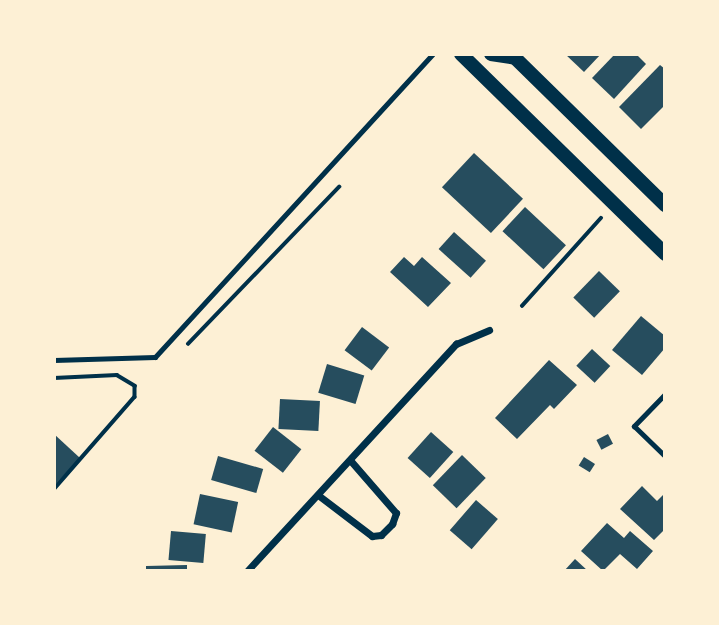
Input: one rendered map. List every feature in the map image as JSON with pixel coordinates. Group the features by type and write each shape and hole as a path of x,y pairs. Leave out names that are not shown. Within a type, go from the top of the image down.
{"main road":[{"path":"461,54 665,254"},
{"path":"491,54 514,56 665,205"}],"street":[{"path":"247,571 456,344 489,330"},
{"path":"318,495 372,536 381,535 392,524 396,513 350,460"}],"lane":[{"path":"54,360 155,357 433,54"},
{"path":"665,394 634,426 665,456"}],"path":[{"path":"182,351 339,187"},
{"path":"522,306 601,218"},
{"path":"54,378 117,375 135,386 135,397 54,490"}],"building":[{"path":"565,54 601,54 584,72"},
{"path":"615,54 636,54 646,64 614,99 592,78"},
{"path":"660,65 665,69 665,105 641,129 619,107"},
{"path":"474,153 523,199 491,233 442,187"},
{"path":"525,207 566,245 543,269 502,231"},
{"path":"454,232 486,261 471,278 439,249"},
{"path":"404,257 414,266 422,257 451,283 428,307 390,272"},
{"path":"599,271 620,291 594,318 573,298"},
{"path":"641,316 665,336 665,348 642,375 612,350"},
{"path":"362,327 389,347 372,371 345,350"},
{"path":"592,349 610,366 595,383 576,366"},
{"path":"549,360 577,385 554,409 550,405 517,439 495,418"},
{"path":"327,364 364,375 356,404 318,393"},
{"path":"280,399 320,401 318,431 278,429"},
{"path":"273,427 301,449 283,473 255,451"},
{"path":"431,432 453,452 430,478 408,458"},
{"path":"54,434 80,458 54,486"},
{"path":"608,434 613,444 601,450 596,440"},
{"path":"462,455 486,478 457,508 433,485"},
{"path":"218,456 263,469 256,493 211,480"},
{"path":"584,457 595,464 590,472 579,465"},
{"path":"642,486 657,501 665,493 665,529 654,540 620,509"},
{"path":"200,494 238,502 232,532 194,524"},
{"path":"476,500 498,519 472,549 450,530"},
{"path":"607,523 624,538 630,531 653,551 637,569 620,554 603,571 581,551"},
{"path":"171,531 206,534 203,563 168,560"},
{"path":"575,559 588,571 564,571"},
{"path":"187,565 187,571 146,571 146,566"}]}
